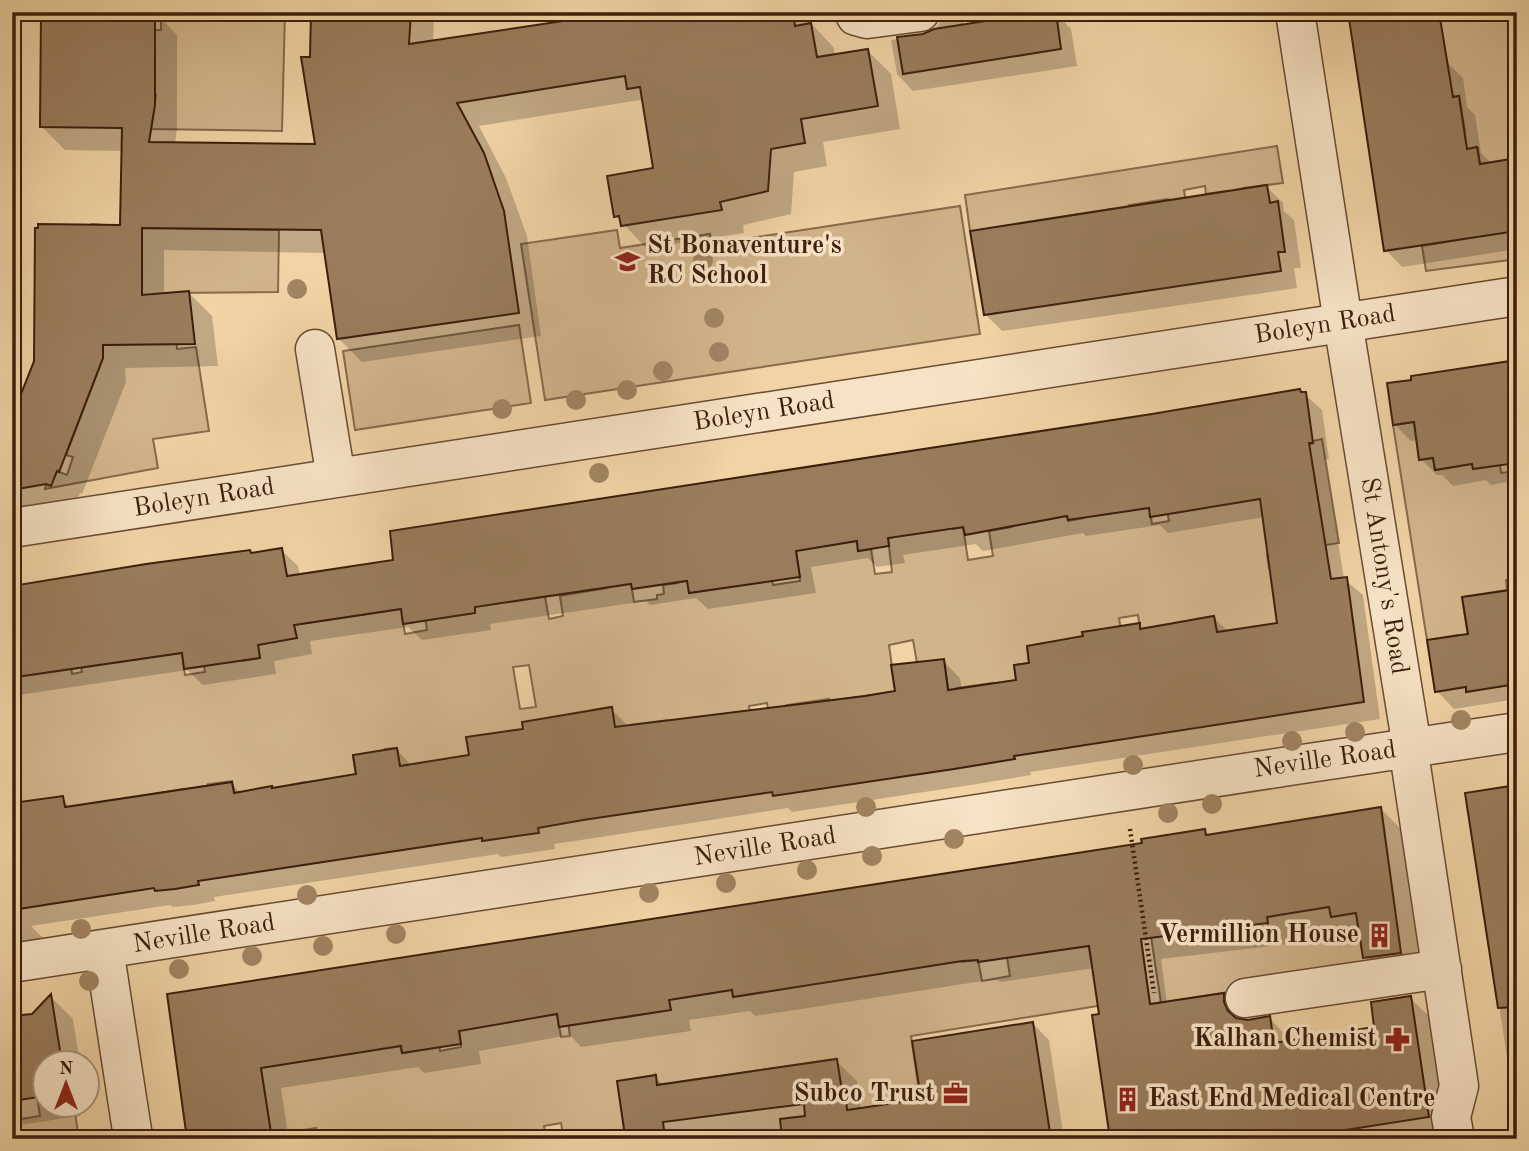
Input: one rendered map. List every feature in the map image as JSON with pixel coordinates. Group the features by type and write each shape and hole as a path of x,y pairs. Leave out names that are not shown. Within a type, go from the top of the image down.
{"street":[{"path":"854,12 856,16 867,19 920,12"},
{"name":"St Antony's Road","path":"1295,12 1412,747 1411,766 1459,1086 1451,1118 1455,1139"},
{"name":"Boleyn Road","path":"12,528 1517,296"},
{"path":"315,349 337,478"},
{"name":"Neville Road","path":"12,963 1124,790 1517,732"},
{"path":"104,949 133,1137"},
{"path":"1245,998 1442,969"}],"path":[{"path":"1124,790 1154,993"}],"shaded area":[{"path":"161,12 285,12 282,131 151,129 156,95 142,94 155,30 161,30"},
{"path":"1422,12 1517,12 1517,259 1426,271 1422,246 1486,235 1478,148 1416,156 1465,132 1459,96 1408,104"},
{"path":"1277,146 1283,183 1243,188 1249,228 1233,230 1228,191 1206,194 1205,186 1184,190 1191,237 1175,240 1168,199 1129,205 1130,217 1112,209 1062,217 1067,256 970,231 965,195"},
{"path":"960,206 980,334 545,400 521,244 617,230 620,248 710,234 712,244"},
{"path":"92,224 143,228 279,230 278,292 173,293 177,349 196,347 209,431 153,439 158,468 45,489 46,484 51,485 57,471 67,475 73,457 66,455 103,357 103,345 135,344 92,238"},
{"path":"519,325 531,403 355,430 343,351"},
{"path":"1414,422 1419,459 1433,458 1435,470 1459,466 1453,425 1466,424 1473,469 1500,465 1501,473 1517,471 1517,578 1506,580 1507,590 1462,597 1469,642 1458,635 1427,640 1393,425"},
{"path":"1322,439 1339,543 1267,554 1269,568 1282,567 1313,618 1224,676 1214,616 1196,619 1198,635 1142,642 1138,615 1119,618 1124,649 1111,628 1082,632 1085,653 1044,643 1027,646 1029,663 1014,665 1020,706 997,710 993,683 957,688 949,694 944,660 917,663 913,640 889,645 900,725 885,693 844,699 835,737 829,699 787,705 792,741 773,744 767,703 749,706 752,726 674,761 668,720 630,725 621,768 611,707 592,710 475,792 463,756 400,770 397,748 385,749 388,769 370,753 353,756 361,809 305,782 290,785 277,822 272,787 240,828 232,781 208,784 210,798 191,835 184,789 65,809 12,805 12,654 16,676 71,667 72,674 82,672 81,665 182,653 185,675 205,672 202,649 243,661 260,658 257,640 296,638 294,625 401,609 405,634 427,630 419,578 434,576 441,618 475,613 472,591 545,597 549,619 563,616 560,596 607,588 601,548 625,544 634,602 657,599 657,595 664,594 663,585 678,583 673,549 693,592 771,575 773,585 800,581 796,551 852,509 858,551 871,549 875,574 892,572 888,538 894,537 889,504 947,493 953,529 963,527 968,560 993,556 989,531 1011,527 1060,475 1068,521 1084,518 1080,495 1142,462 1152,524 1169,521 1167,510","holes":["529,665 536,707 520,709 513,667"]},
{"path":"1324,864 1331,916 1356,913 1363,957 1401,952 1403,964 1161,1003 1144,890 1162,936 1215,930 1214,926 1250,920 1253,937 1269,935 1267,917 1275,916"},
{"path":"1082,900 1091,960 1116,1003 911,1036 926,1139 852,1139 836,1059 657,1085 655,1075 625,1136 614,1139 593,1139 592,1135 564,1139 561,1123 544,1126 546,1139 318,1139 316,1128 250,1139 255,1028 400,1045 402,1053 426,1049 437,1033 440,1051 461,1047 459,1028 557,1014 561,1037 570,1036 568,1022 619,1004 621,1018 670,1010 664,965 726,956 733,996 939,964 955,920 962,962 978,960 982,981 1010,976 1000,913"},
{"path":"17,1100 21,1119 76,1120 79,1139 12,1139 12,1101"}],"building":[{"path":"41,12 155,12 155,105 149,142 315,144 301,57 310,57 311,12 411,12 409,44 623,12 793,12 795,26 811,23 817,57 868,49 878,106 801,119 805,143 771,149 768,191 720,202 722,210 621,226 619,216 614,217 607,176 653,168 640,87 627,89 625,76 457,103 484,153 504,211 519,313 337,339 321,230 142,228 142,295 189,291 195,344 103,345 103,358 59,472 57,471 51,486 46,484 12,490 12,417 34,361 35,228 38,228 38,224 120,225 122,128 40,127"},
{"path":"1056,12 1061,49 903,74 897,37"},
{"path":"1348,12 1439,12 1453,97 1459,96 1467,149 1477,147 1480,164 1517,158 1517,231 1384,251"},
{"path":"1267,185 1270,203 1278,201 1285,252 1278,252 1281,271 984,315 970,231"},
{"path":"1517,360 1517,463 1473,469 1472,464 1435,470 1433,458 1419,460 1414,422 1393,425 1387,383 1411,380 1411,376"},
{"path":"1300,389 1301,392 1306,392 1313,443 1309,443 1331,579 1347,577 1364,702 1014,756 1015,759 954,769 583,820 538,828 539,833 482,841 482,838 198,881 199,885 175,889 155,891 154,888 12,910 12,803 63,796 65,807 232,782 234,793 272,788 356,774 353,755 397,748 400,766 469,755 466,737 523,729 522,722 612,707 615,727 865,696 895,691 891,665 944,659 948,690 1016,680 1014,665 1029,663 1027,646 1083,636 1082,632 1140,623 1140,629 1214,616 1217,632 1277,623 1260,499 1150,517 1149,508 1068,520 1067,516 965,535 963,527 888,538 889,546 858,551 857,541 796,551 800,577 689,593 687,581 632,589 631,584 475,607 475,613 403,624 401,609 294,625 297,638 258,645 260,658 184,669 182,653 16,677 12,654 12,586 250,550 251,553 282,548 287,576 393,560 390,531"},
{"path":"1517,589 1517,684 1466,692 1466,687 1435,692 1427,640 1468,634 1462,597"},
{"path":"1517,785 1517,1007 1498,1008 1465,793"},
{"path":"1381,807 1401,953 1363,958 1356,913 1331,917 1329,907 1267,917 1268,923 1141,939 1150,1004 1224,993 1228,1011 1236,1018 1248,1020 1270,1016 1274,1043 1374,1027 1371,1002 1411,996 1429,1117 1288,1139 1110,1139 1092,1015 1099,1014 1089,946 978,962 962,961 733,997 732,990 669,1000 671,1010 559,1027 557,1014 459,1031 461,1044 402,1053 401,1046 261,1068 272,1139 187,1139 167,994 1142,843 1141,839 1205,829 1206,835"},
{"path":"51,994 60,1050 32,1050 32,1098 12,1101 12,1016 32,1014"},
{"path":"1033,1022 1051,1139 782,1139 780,1119 805,1116 804,1104 663,1122 664,1130 625,1136 617,1081 656,1075 657,1085 837,1059 847,1110 921,1099 912,1041"}],"place":[{"name":"St Bonaventure's RC School","path":"627,261"},
{"name":"Vermillion House","path":"1379,935"},
{"name":"Kalhan Chemist","path":"1397,1039"},
{"name":"Subco Trust","path":"955,1094"},
{"name":"East End Medical Centre","path":"1128,1099"}]}
